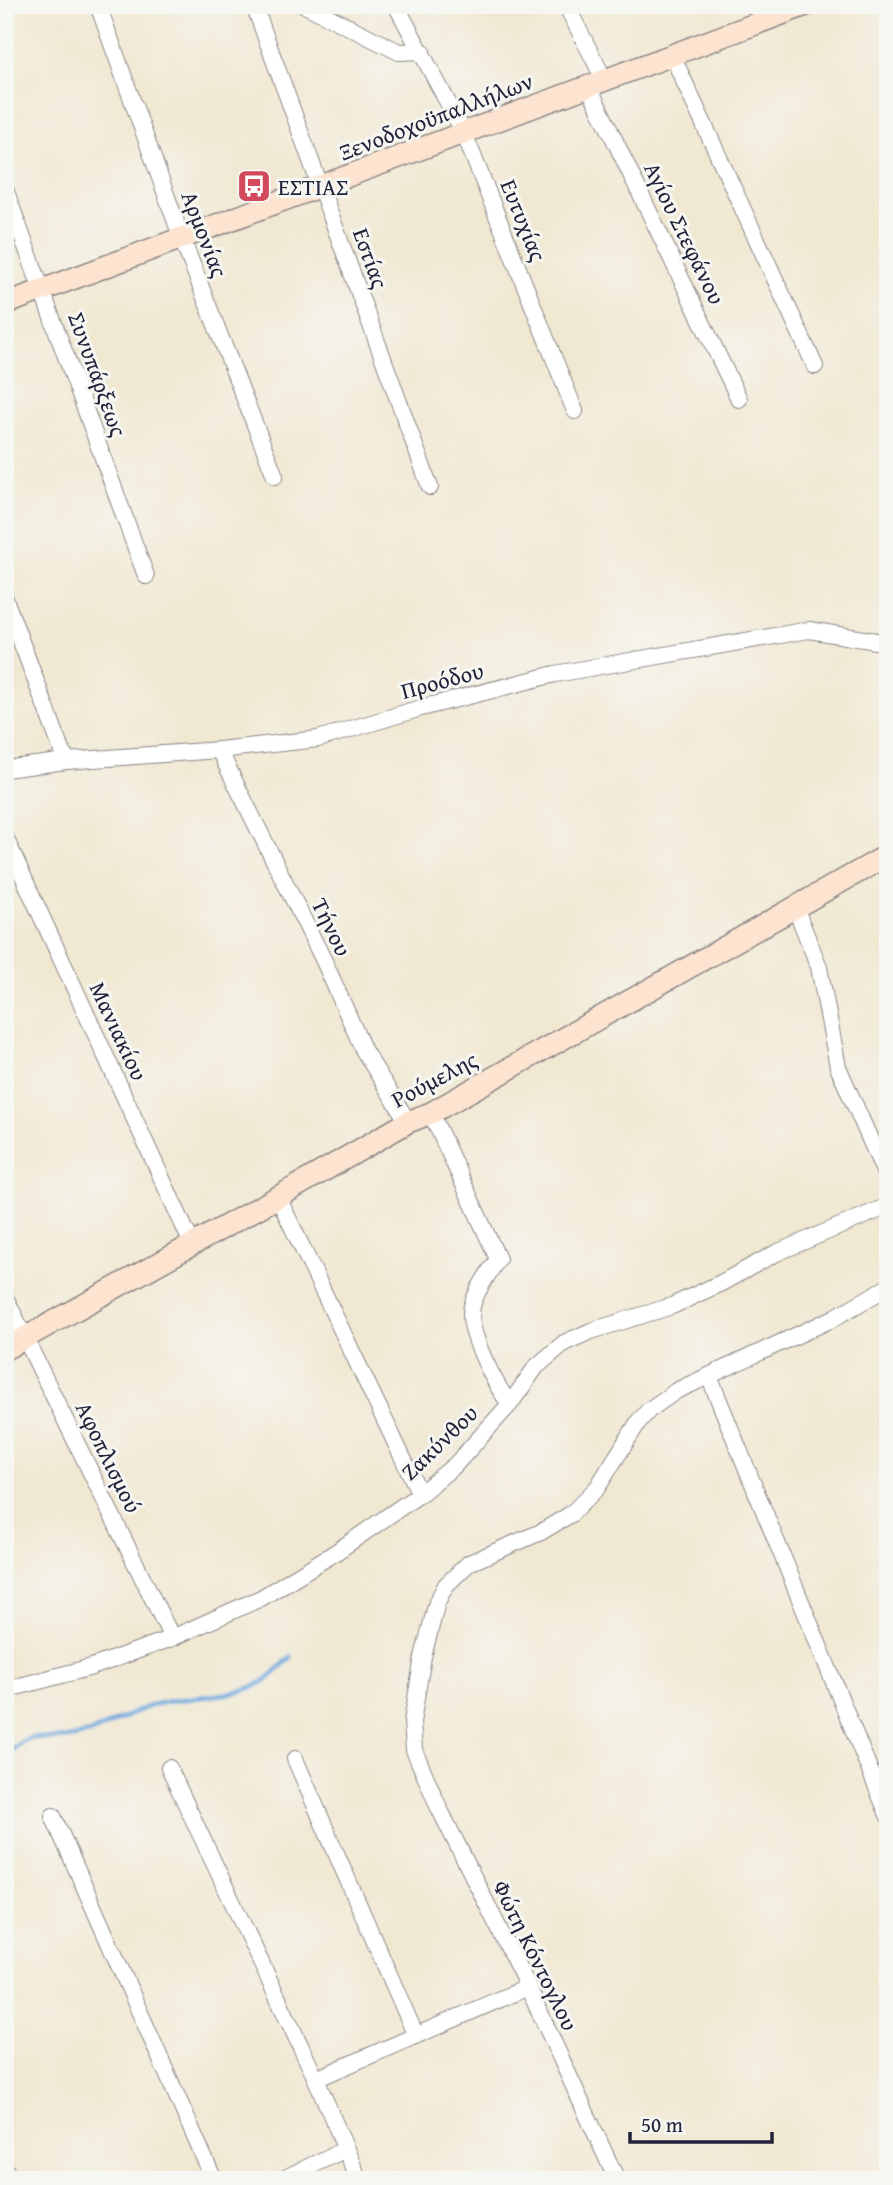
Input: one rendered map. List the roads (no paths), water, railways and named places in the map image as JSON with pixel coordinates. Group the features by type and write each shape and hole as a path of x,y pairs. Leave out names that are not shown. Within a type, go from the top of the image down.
{"street":[{"name":"Αρμονίας","path":"98,5 181,239 275,476"},
{"name":"Εστίας","path":"254,5 430,487"},
{"path":"305,5 399,52 422,51"},
{"name":"Ευτυχίας","path":"396,5 464,133 575,411"},
{"name":"Αγίου Στεφάνου","path":"566,5 597,84 739,399"},
{"name":"Ξενοδοχοϋπαλλήλων","path":"5,304 806,5"},
{"path":"672,55 815,366"},
{"name":"Συνυπάρξεως","path":"5,189 146,576"},
{"path":"5,599 66,761"},
{"name":"Προόδου","path":"5,769 66,761 219,750 318,739 421,708 555,674 809,630 888,643"},
{"name":"Τήνου","path":"219,750 324,961 364,1051 408,1122"},
{"name":"Μανιακίου","path":"5,838 192,1244"},
{"name":"Ρούμελης","path":"5,1349 888,855"},
{"path":"795,907 819,967 838,1067 888,1181"},
{"path":"431,1113 498,1259 481,1285 471,1313 487,1365 497,1388 510,1404"},
{"path":"278,1197 420,1494"},
{"name":"Ζακύνθου","path":"5,1690 92,1667 172,1638 261,1598 336,1552 420,1494 454,1465 510,1404 536,1367 552,1351 571,1339 672,1306 723,1282 776,1252 888,1206"},
{"path":"888,1287 832,1319 709,1376 888,1815"},
{"name":"Αφοπλισμού","path":"5,1297 172,1638"},
{"name":"Φώτη Κόντογλου","path":"617,2180 528,1987 439,1808 414,1750 412,1723 418,1680 437,1602 446,1585 469,1563 541,1532 571,1514 597,1488 630,1434 649,1410 676,1391 709,1376"},
{"path":"295,1759 416,2036"},
{"path":"169,1768 316,2079 359,2180"},
{"path":"53,1816 214,2180"},
{"path":"316,2079 528,1987"},
{"path":"281,2180 346,2149"},
{"path":"5,2169 10,2180"}],"waterway":[{"path":"5,1757 29,1738 57,1739 79,1736 153,1705 250,1688 267,1680 291,1657"}],"place":[{"name":"ΕΣΤΙΑΣ","path":"254,186"}]}
